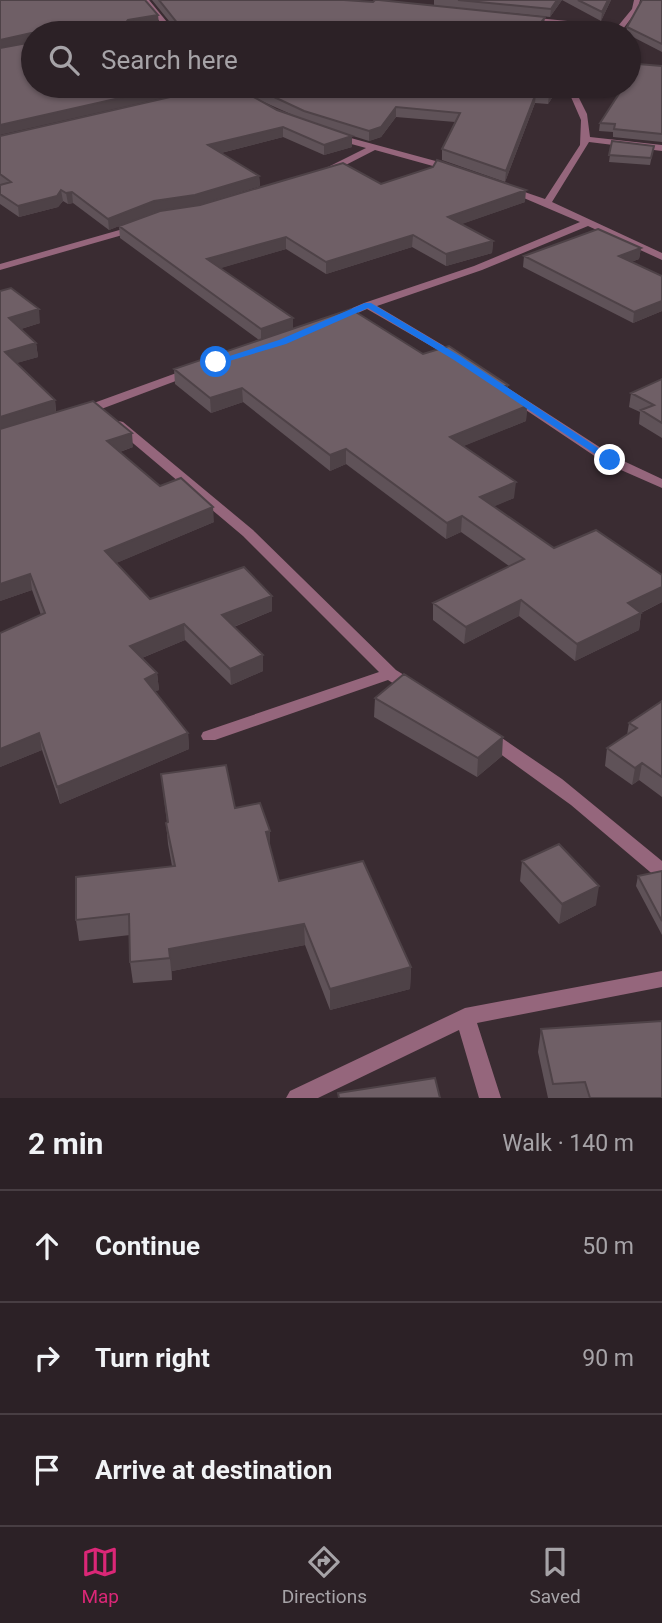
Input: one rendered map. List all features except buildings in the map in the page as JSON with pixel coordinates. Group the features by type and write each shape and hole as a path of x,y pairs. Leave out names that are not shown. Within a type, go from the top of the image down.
{"street":[{"path":"145,0 162,21"},
{"path":"626,21 639,0 652,1"},
{"path":"512,18 536,21"},
{"path":"641,66 662,69"},
{"path":"547,203 586,139 581,106 575,98"},
{"path":"324,133 464,173"},
{"path":"586,139 662,148"},
{"path":"318,173 353,160 373,148"},
{"path":"500,186 547,203 662,257"},
{"path":"0,267 147,223"},
{"path":"324,324 368,305 478,268 587,223"},
{"path":"368,305 474,369 610,460 662,484"},
{"path":"73,416 204,366"},
{"path":"96,407 248,533 390,674 423,695"},
{"path":"209,736 390,674"},
{"path":"478,731 545,773 609,823 662,872"},
{"path":"297,1098 465,1017 662,979"},
{"path":"465,1017 490,1098"}],"route":[{"path":"216,362 282,342 368,305 457,358 610,460"}]}
